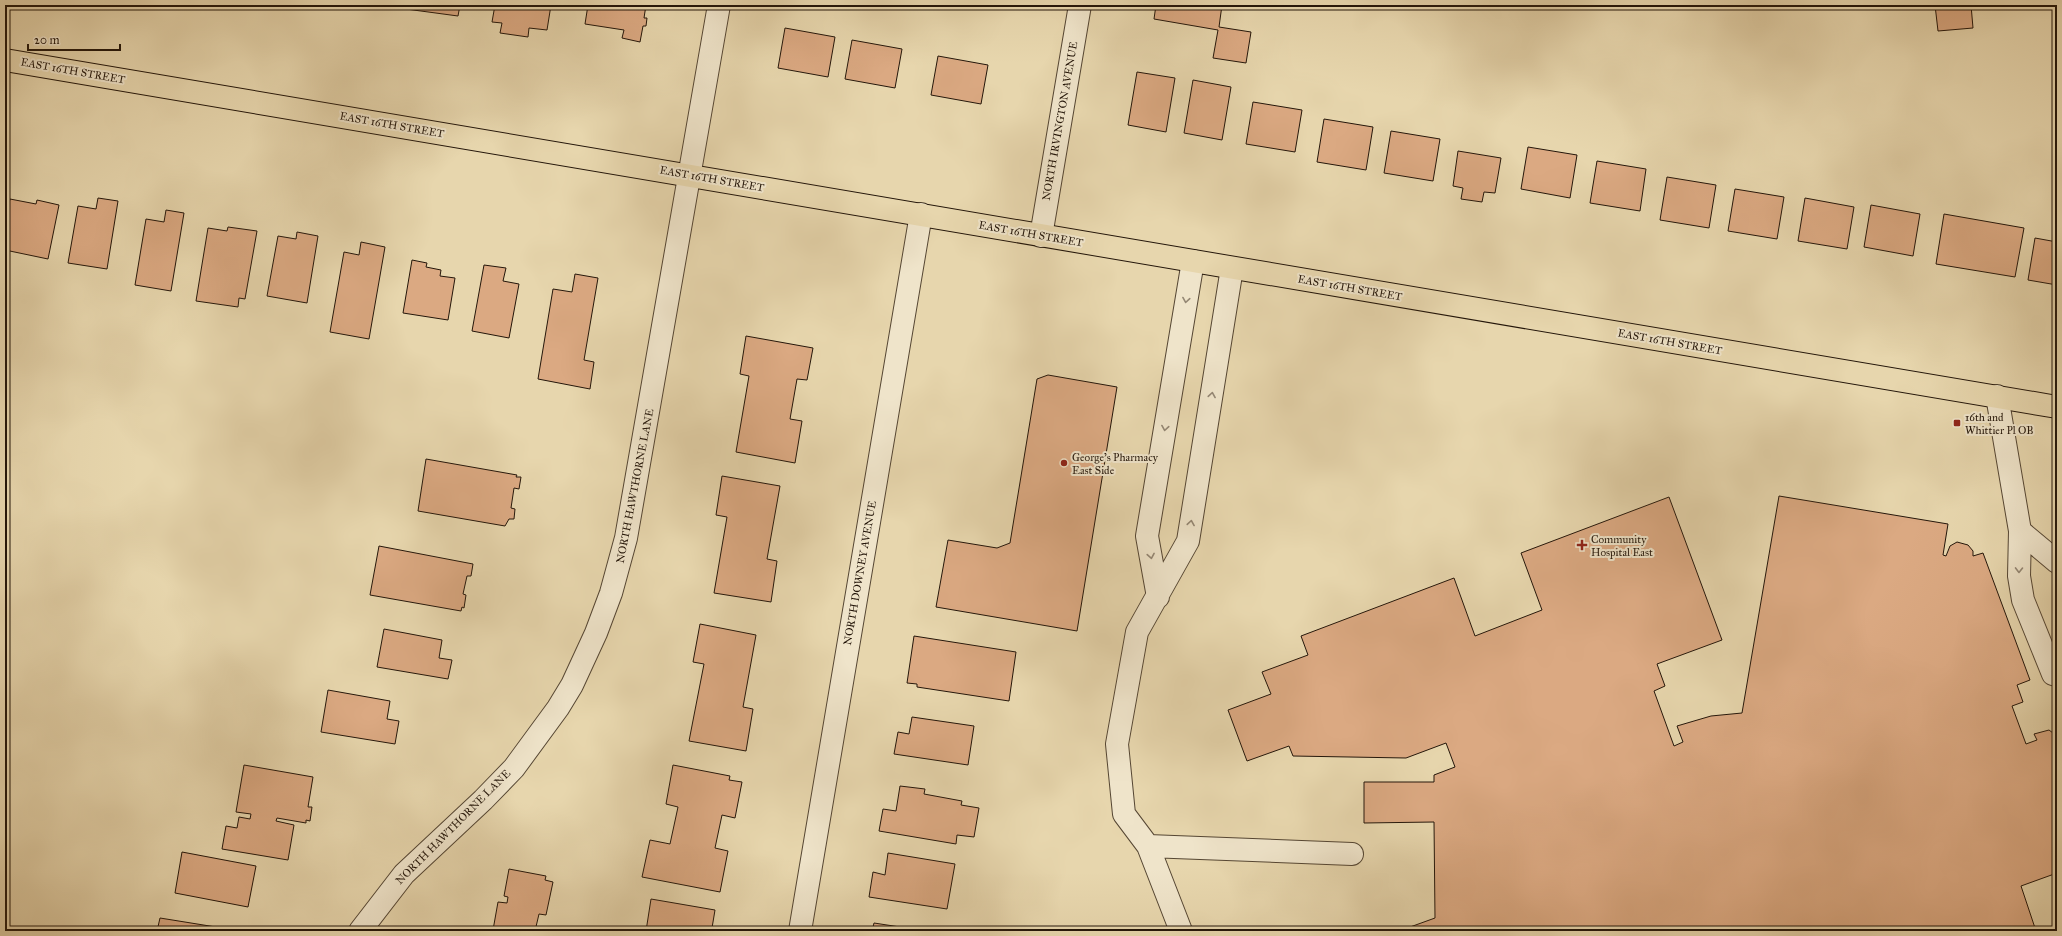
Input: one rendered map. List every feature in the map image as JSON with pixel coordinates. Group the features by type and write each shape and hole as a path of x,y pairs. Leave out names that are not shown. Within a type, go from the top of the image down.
{"main road":[{"name":"EAST 16TH STREET","path":"5,60 2057,407"}],"street":[{"name":"NORTH HAWTHORNE LANE","path":"360,931 404,874 483,800 532,746 565,698 594,640 611,593 626,538 719,5"},
{"name":"NORTH IRVINGTON AVENUE","path":"1041,236 1080,5"},
{"name":"NORTH DOWNEY AVENUE","path":"800,931 921,214"},
{"path":"1158,597 1147,536 1192,261"},
{"path":"1181,931 1148,846 1124,814 1117,744 1137,632 1158,597 1188,541 1232,268"},
{"path":"1997,396 2020,531 2018,576 2023,600 2053,674 2057,675"},
{"path":"2020,531 2057,562"},
{"path":"1148,846 1352,854"}],"building":[{"path":"407,5 460,5 458,16 406,9"},
{"path":"495,5 551,5 547,30 529,28 528,37 500,33 502,23 492,22"},
{"path":"588,5 646,5 644,18 647,18 646,26 643,26 640,42 622,38 624,30 585,24"},
{"path":"1156,5 1222,5 1219,27 1251,32 1246,63 1213,58 1218,30 1154,19"},
{"path":"1935,5 1971,5 1973,28 1938,31"},
{"path":"785,28 835,37 828,77 778,68"},
{"path":"852,40 902,49 895,88 845,79"},
{"path":"938,56 988,65 981,104 931,95"},
{"path":"1137,72 1175,78 1166,132 1128,125"},
{"path":"1193,80 1231,87 1222,140 1184,133"},
{"path":"1253,102 1302,110 1295,152 1246,144"},
{"path":"1324,119 1373,127 1366,170 1317,162"},
{"path":"1391,131 1440,139 1433,181 1384,173"},
{"path":"1528,147 1577,155 1570,198 1521,189"},
{"path":"1458,151 1501,158 1495,193 1484,192 1482,202 1461,199 1463,188 1453,186"},
{"path":"1597,161 1646,169 1640,211 1590,203"},
{"path":"1667,177 1716,185 1709,228 1660,220"},
{"path":"1735,189 1784,197 1777,239 1728,231"},
{"path":"98,198 118,201 107,269 68,263 78,206 96,209"},
{"path":"1805,198 1854,207 1847,249 1798,241"},
{"path":"10,199 36,204 37,200 59,205 48,259 5,250 5,222"},
{"path":"1871,205 1920,214 1913,256 1864,247"},
{"path":"166,210 184,213 171,291 135,285 146,219 164,222"},
{"path":"1944,214 2024,228 2015,277 1936,264"},
{"path":"228,227 257,231 245,299 239,298 238,307 196,301 208,228 227,231"},
{"path":"297,232 318,236 307,303 267,296 278,236 296,239"},
{"path":"2035,238 2057,242 2057,285 2028,280"},
{"path":"361,242 385,247 369,339 330,332 344,252 359,255"},
{"path":"412,260 427,263 426,267 441,270 440,276 455,278 448,320 403,313"},
{"path":"484,265 506,268 503,281 519,284 509,338 472,331"},
{"path":"575,274 598,278 584,360 594,362 590,389 538,379 553,289 572,292"},
{"path":"746,336 813,348 807,380 797,379 790,419 802,421 795,463 736,452 749,376 740,374"},
{"name":"George's Pharmacy East Side","path":"1048,375 1117,387 1077,631 936,607 948,540 997,548 1010,543 1037,379"},
{"path":"426,459 517,475 516,477 521,477 519,489 514,488 511,508 515,509 514,519 509,519 505,526 418,511"},
{"path":"722,476 780,486 767,559 777,561 771,602 714,593 727,517 716,515"},
{"path":"1779,496 1948,524 1943,555 1946,556 1950,546 1957,542 1968,545 1973,551 1973,556 1983,553 2030,680 2017,685 2023,702 2012,706 2026,744 2037,740 2034,734 2049,730 2057,736 2057,873 2021,886 2036,931 1399,931 1435,918 1434,822 1364,823 1364,782 1434,782 1434,775 1455,767 1446,743 1406,758 1293,756 1289,746 1247,761 1228,710 1271,694 1262,672 1308,655 1301,636 1454,578 1475,636 1542,610 1521,553 1669,497 1722,640 1657,664 1665,686 1654,691 1674,746 1683,742 1677,726 1711,716 1742,713"},
{"path":"379,546 473,564 471,576 467,576 463,594 466,595 464,608 462,607 461,611 370,595"},
{"path":"700,624 756,635 743,707 753,709 746,751 689,741 704,664 693,662"},
{"path":"384,629 442,640 439,658 452,660 448,679 377,667"},
{"path":"914,636 1016,652 1009,701 917,687 917,684 907,683"},
{"path":"328,690 390,701 387,719 399,721 395,744 321,732"},
{"path":"912,717 974,726 968,765 894,754 898,732 909,734"},
{"path":"244,765 313,777 308,807 312,807 310,821 306,820 306,823 277,818 276,821 294,825 288,860 222,849 226,826 237,828 239,817 250,819 251,814 236,812"},
{"path":"673,765 730,776 729,780 742,782 735,818 722,815 715,848 728,851 720,892 642,877 650,840 670,844 678,807 666,804"},
{"path":"900,786 925,789 924,794 962,801 961,805 979,808 974,837 957,835 956,844 879,831 883,809 896,811"},
{"path":"182,852 256,866 248,907 175,893"},
{"path":"888,853 955,864 947,909 869,897 873,872 885,875"},
{"path":"509,869 546,876 545,880 553,882 546,915 539,914 535,931 483,931 484,928 493,930 498,902 507,903 508,897 504,896"},
{"path":"651,899 715,910 712,928 722,931 646,931"},
{"path":"160,918 222,928 221,931 157,931"},
{"path":"874,923 926,931 872,931"}],"place":[{"name":"16th and Whittier Pl OB","path":"1957,423"},
{"name":"George's Pharmacy East Side","path":"1064,463"},
{"name":"Community Hospital East","path":"1582,545"}]}
